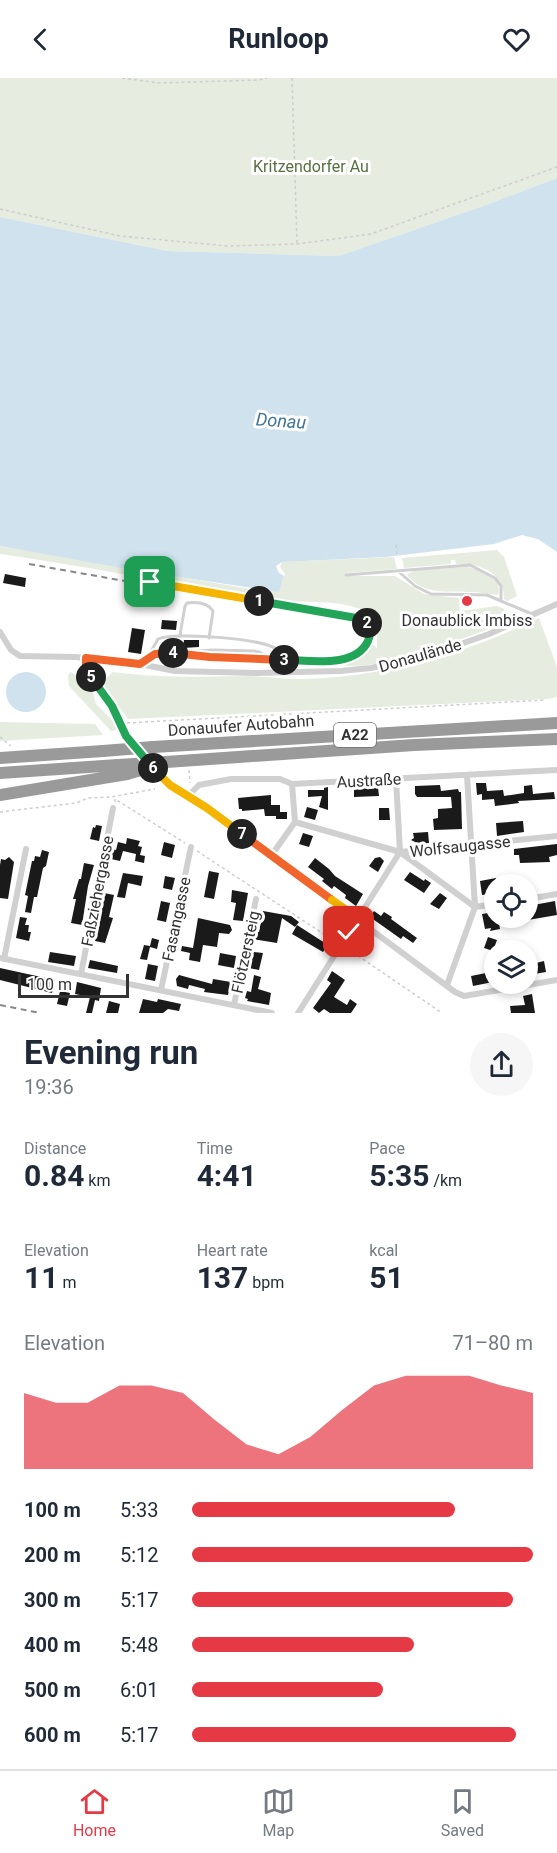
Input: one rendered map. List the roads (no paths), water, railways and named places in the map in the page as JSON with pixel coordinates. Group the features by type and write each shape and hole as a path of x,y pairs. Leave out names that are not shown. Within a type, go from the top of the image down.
{"highway":[{"name":"Donauufer Autobahn","path":"0,758 557,723"},
{"name":"Donauufer Autobahn","path":"0,773 414,745 557,739"},
{"path":"0,795 127,774 166,762"}],"street":[{"name":"Donaulände","path":"0,632 11,650 20,656 66,656 140,664 175,671 256,674 371,668 430,655 489,634 557,604"},
{"path":"86,658 89,675 112,706 126,736 161,777 207,808 447,985 464,996 557,980"},
{"name":"Austraße","path":"188,796 199,785 231,779 280,779 292,784 557,770"},
{"path":"447,985 475,907 467,775"},
{"path":"298,1013 400,852 396,779"},
{"path":"271,856 295,822 292,784"},
{"name":"Faßziehergasse","path":"81,974 113,808"},
{"name":"Wolfsaugasse","path":"295,822 400,852 557,836"},
{"name":"Fasangasse","path":"161,990 191,847"},
{"path":"26,849 2,959 272,1013"},
{"path":"400,852 475,907 484,906"},
{"path":"538,897 557,894"},
{"name":"Flötzersteig","path":"234,1005 256,899"}],"lane":[{"path":"346,575 470,565 495,578 501,586 501,601"},
{"path":"398,572 415,586 431,594 487,595 533,614"},
{"path":"150,582 362,619 370,628 370,637 364,647 348,658 339,660 274,660 179,653"},
{"path":"180,635 185,606 192,602 209,606 213,611 210,638"},
{"path":"147,659 158,639 180,635 273,646 280,652 279,657 274,660"},
{"path":"140,664 155,654 212,650 254,651 274,660"}],"water":[{"name":"Donau","path":"557,178 557,552 538,539 522,535 494,544 386,557 282,562 276,566 279,573 284,576 279,592 133,570 0,546 0,217 168,251 339,256"},
{"path":"26,672 40,678 46,692 40,706 26,712 12,706 6,692 12,678"}],"railway":[{"path":"29,564 316,615"},
{"path":"0,1005 40,1013"}],"place":[{"name":"Donaublick Imbiss","path":"467,601"}],"park label":[{"name":"Kritzendorfer Au","path":"311,166"}]}
